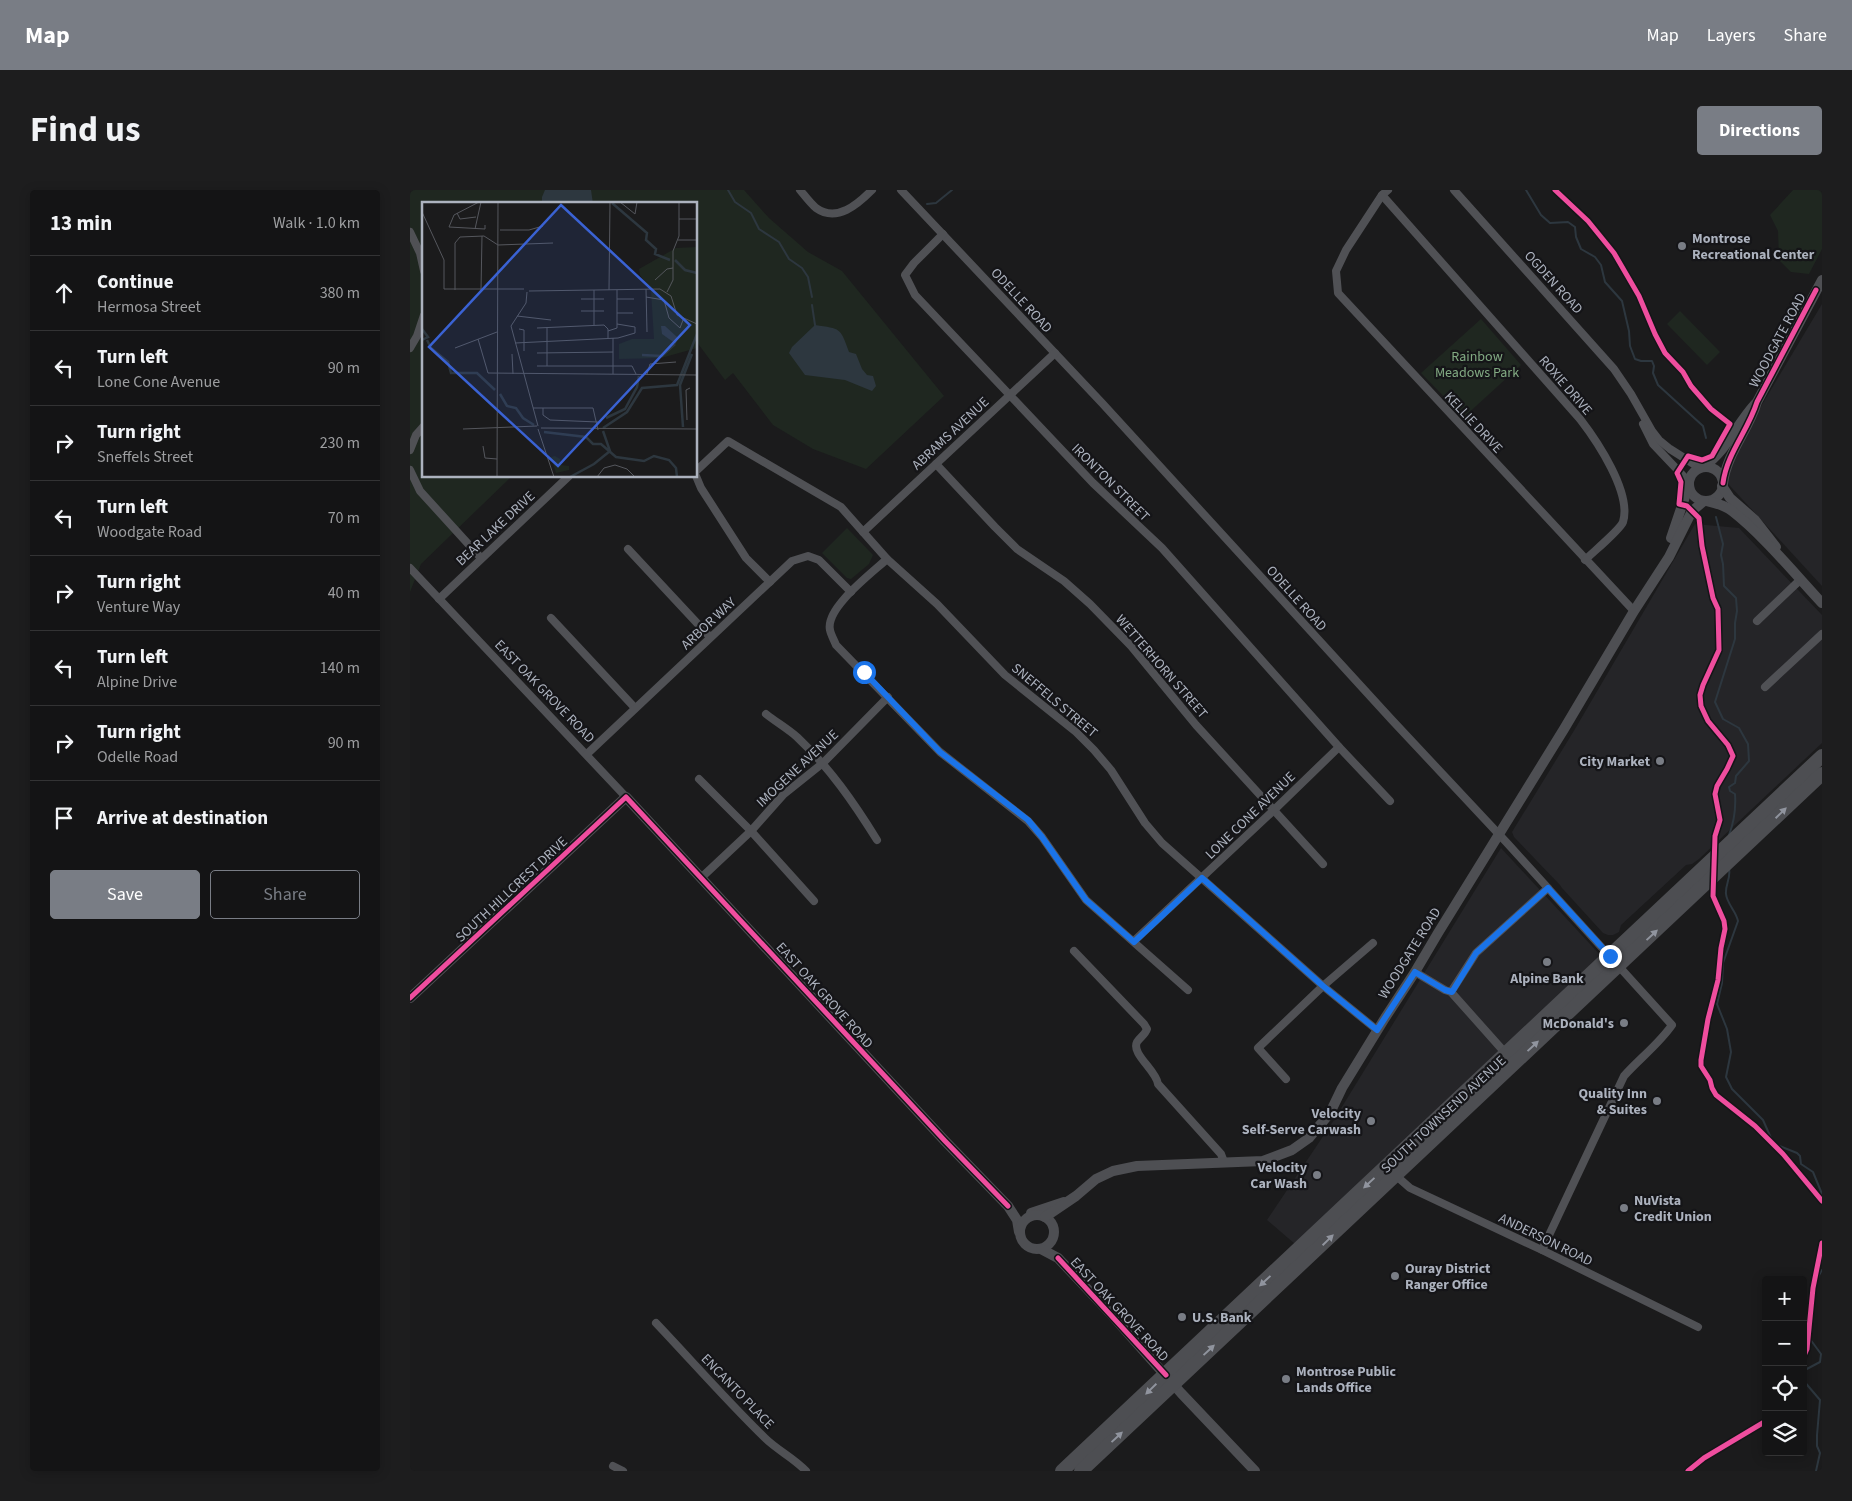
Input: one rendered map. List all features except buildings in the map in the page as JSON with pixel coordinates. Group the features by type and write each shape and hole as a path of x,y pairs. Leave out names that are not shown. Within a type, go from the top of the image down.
{"highway":[{"name":"SOUTH TOWNSEND AVENUE","path":"1700,881 1745,829 1822,756"},
{"name":"SOUTH TOWNSEND AVENUE","path":"1081,1471 1170,1379 1614,961 1700,881 1745,846 1822,774"},
{"name":"SOUTH TOWNSEND AVENUE","path":"1062,1471 1170,1379"}],"street":[{"path":"800,190 817,208 838,214 856,206 872,190"},
{"name":"ODELLE ROAD","path":"901,190 1055,354 1672,1025 1666,1034 1624,1076 1542,1250"},
{"name":"OGDEN ROAD","path":"1454,190 1614,369 1659,440 1701,468"},
{"name":"KELLIE DRIVE","path":"1385,193 1346,250 1336,271 1338,293 1634,611"},
{"name":"ROXIE DRIVE","path":"1385,193 1580,419 1610,462 1626,507 1622,524 1585,560"},
{"path":"410,232 422,252"},
{"name":"IRONTON STREET","path":"942,234 905,275 915,295 1092,483 1162,548 1339,747 1390,801"},
{"name":"WOODGATE ROAD","path":"1723,485 1731,454 1753,417 1757,402 1822,280"},
{"path":"410,348 417,336 422,321"},
{"name":"ABRAMS AVENUE","path":"863,532 1055,354"},
{"name":"OGDEN ROAD","path":"1631,394 1653,444 1689,483"},
{"name":"WOODGATE ROAD","path":"1701,468 1721,453 1746,414 1757,402"},
{"path":"410,450 416,435 422,428"},
{"name":"SNEFFELS STREET","path":"698,469 728,441 841,507 887,559 936,604 1005,675 1076,732 1094,750 1111,770 1145,823 1162,843 1323,986 1377,1030"},
{"name":"WETTERHORN STREET","path":"936,464 1017,548 1064,582 1090,604 1131,646 1196,725 1323,864"},
{"path":"1800,580 1764,530 1730,498 1721,478 1714,469 1701,468 1692,473 1689,483 1695,497 1721,504 1731,511 1822,603"},
{"path":"410,470 420,492 481,558"},
{"name":"BEAR LAKE DRIVE","path":"439,599 567,478"},
{"path":"697,478 701,488 746,558 770,582"},
{"name":"WOODGATE ROAD","path":"1660,570 1689,483"},
{"path":"1706,501 1719,494 1723,485"},
{"name":"WOODGATE ROAD","path":"1045,1217 1072,1199 1096,1179 1113,1171 1137,1166 1250,1162 1274,1158 1292,1150 1309,1138 1330,1113 1342,1088 1377,1030 1415,972 1669,556 1692,510 1706,501"},
{"path":"628,549 710,637"},
{"name":"ARBOR WAY","path":"587,754 792,561 808,556 819,560 851,592"},
{"path":"887,559 851,592 831,617 829,629 836,645 940,752 1028,820 1086,900 1188,990"},
{"name":"EAST OAK GROVE ROAD","path":"410,568 702,877 904,1098 1008,1206 1017,1220 1019,1232"},
{"path":"1757,621 1800,580"},
{"path":"551,618 636,708"},
{"path":"1765,687 1822,634"},
{"name":"IMOGENE AVENUE","path":"702,877 751,830 783,795 823,763 888,697"},
{"path":"766,714 796,736 823,763 850,797 877,840"},
{"name":"LONE CONE AVENUE","path":"1134,942 1339,747"},
{"path":"699,779 751,830 814,900"},
{"name":"SOUTH HILLCREST DRIVE","path":"410,998 626,797"},
{"path":"1452,992 1476,953 1548,888"},
{"path":"1286,1079 1258,1048 1323,986 1372,943"},
{"path":"1074,951 1144,1024 1147,1029 1137,1042 1136,1049 1138,1055 1151,1068 1158,1084 1221,1154 1224,1162"},
{"path":"1415,972 1445,990 1452,992 1511,1058"},
{"name":"ANDERSON ROAD","path":"1391,1171 1410,1188 1542,1250 1698,1327"},
{"name":"WOODGATE ROAD","path":"1026,1215 1072,1199"},
{"name":"WOODGATE ROAD","path":"1053,1226 1072,1199"},
{"name":"EAST OAK GROVE ROAD","path":"1008,1206 1026,1215"},
{"path":"1026,1215 1045,1217 1053,1226 1053,1239 1041,1249 1029,1247 1023,1241 1019,1232 1026,1215"},
{"name":"EAST OAK GROVE ROAD","path":"1053,1239 1058,1258"},
{"name":"EAST OAK GROVE ROAD","path":"1041,1249 1058,1258 1254,1471"},
{"name":"ENCANTO PLACE","path":"656,1323 766,1439 806,1471"},
{"path":"613,1466 623,1471"}],"shaded area":[{"path":"545,190 591,190 593,202 542,202"},
{"path":"1822,304 1822,586 1720,475"},
{"path":"815,325 830,327 841,334 849,352 856,354 862,369 867,375 873,376 876,386 872,391 845,380 805,375 789,353 792,347"},
{"path":"1695,524 1739,528 1822,615 1822,743 1699,859 1692,864 1686,865 1621,925 1619,932 1608,935 1603,933 1514,837 1512,832 1575,729"},
{"path":"1501,848 1602,957 1295,1244 1267,1220 1332,1123"}],"green space":[{"path":"410,190 744,190 769,218 808,252 842,271 944,396 866,469 813,449 773,425 733,373 725,380 698,344 698,202 422,202 422,478 510,478 421,564 410,592"},
{"path":"1793,190 1822,190 1822,249 1809,274 1791,272 1779,260 1778,231 1770,215"},
{"path":"1680,311 1720,352 1707,365 1667,324"},
{"name":"Rainbow Meadows Park","path":"1481,319 1521,365 1464,417 1421,373"},
{"path":"847,528 873,555 869,564 851,579 847,578 822,553"}],"waterway":[{"path":"728,190 735,202 751,213 759,229 779,242 789,259 802,268 808,277 812,297"},
{"path":"927,204 936,203 952,190"},
{"path":"1526,190 1541,215 1550,223 1568,222 1575,227 1576,237 1581,249 1595,257 1601,265 1605,282 1622,301 1629,331 1630,346 1635,359 1652,361 1654,366 1653,373 1658,385 1703,426 1706,438"},
{"path":"812,305 815,325"},
{"path":"1716,517 1723,544 1721,555 1724,586 1736,598 1737,611 1735,639 1715,702 1723,719 1739,728 1748,744 1749,761 1736,776 1735,783 1729,787 1730,791 1735,794 1735,810 1729,835"},
{"path":"1729,869 1726,894 1738,921 1723,963 1722,983 1717,1004 1727,1029 1731,1052 1726,1077 1732,1089 1763,1120 1771,1138 1777,1145 1800,1156 1801,1164 1813,1172 1822,1194"},
{"path":"1807,1369 1820,1362 1821,1354 1810,1339 1814,1294 1818,1277 1822,1270"},
{"path":"1807,1385 1820,1400 1817,1435 1817,1446 1820,1453 1816,1471"}],"cycle path":[{"path":"1555,190 1588,221 1614,253 1639,296 1665,353 1683,372 1691,386 1711,409 1730,424 1712,456 1702,460 1688,456 1677,473 1681,482 1679,504 1687,506 1699,518 1702,546 1713,598 1718,609 1719,650 1703,685 1700,695 1701,706 1708,721 1728,745 1733,756 1717,786 1715,794 1720,820 1715,836 1713,896 1724,921 1725,929 1718,980 1708,1019 1701,1066 1710,1080 1716,1095 1755,1126 1783,1154 1822,1201"},
{"path":"1723,483 1733,452 1757,402 1816,290"},
{"path":"410,998 626,797 945,1141 1008,1206"},
{"path":"1807,1349 1813,1288 1822,1243"},
{"path":"1058,1258 1166,1375"},
{"path":"1688,1471 1704,1458 1762,1423"}],"place":[{"name":"Montrose Recreational Center","path":"1682,246"},
{"name":"City Market","path":"1660,761"},
{"name":"Alpine Bank","path":"1547,962"},
{"name":"McDonald's","path":"1624,1023"},
{"name":"Quality Inn & Suites","path":"1657,1101"},
{"name":"Velocity Self-Serve Carwash","path":"1371,1121"},
{"name":"Velocity Car Wash","path":"1317,1175"},
{"name":"NuVista Credit Union","path":"1624,1208"},
{"name":"Ouray District Ranger Office","path":"1395,1276"},
{"name":"U.S. Bank","path":"1182,1317"},
{"name":"Montrose Public Lands Office","path":"1286,1379"}],"route":[{"path":"864,672 940,752 1028,820 1086,900 1134,942 1202,878 1323,986 1377,1030 1415,972 1445,990 1452,992 1476,953 1522,909 1548,888 1610,956"}]}
